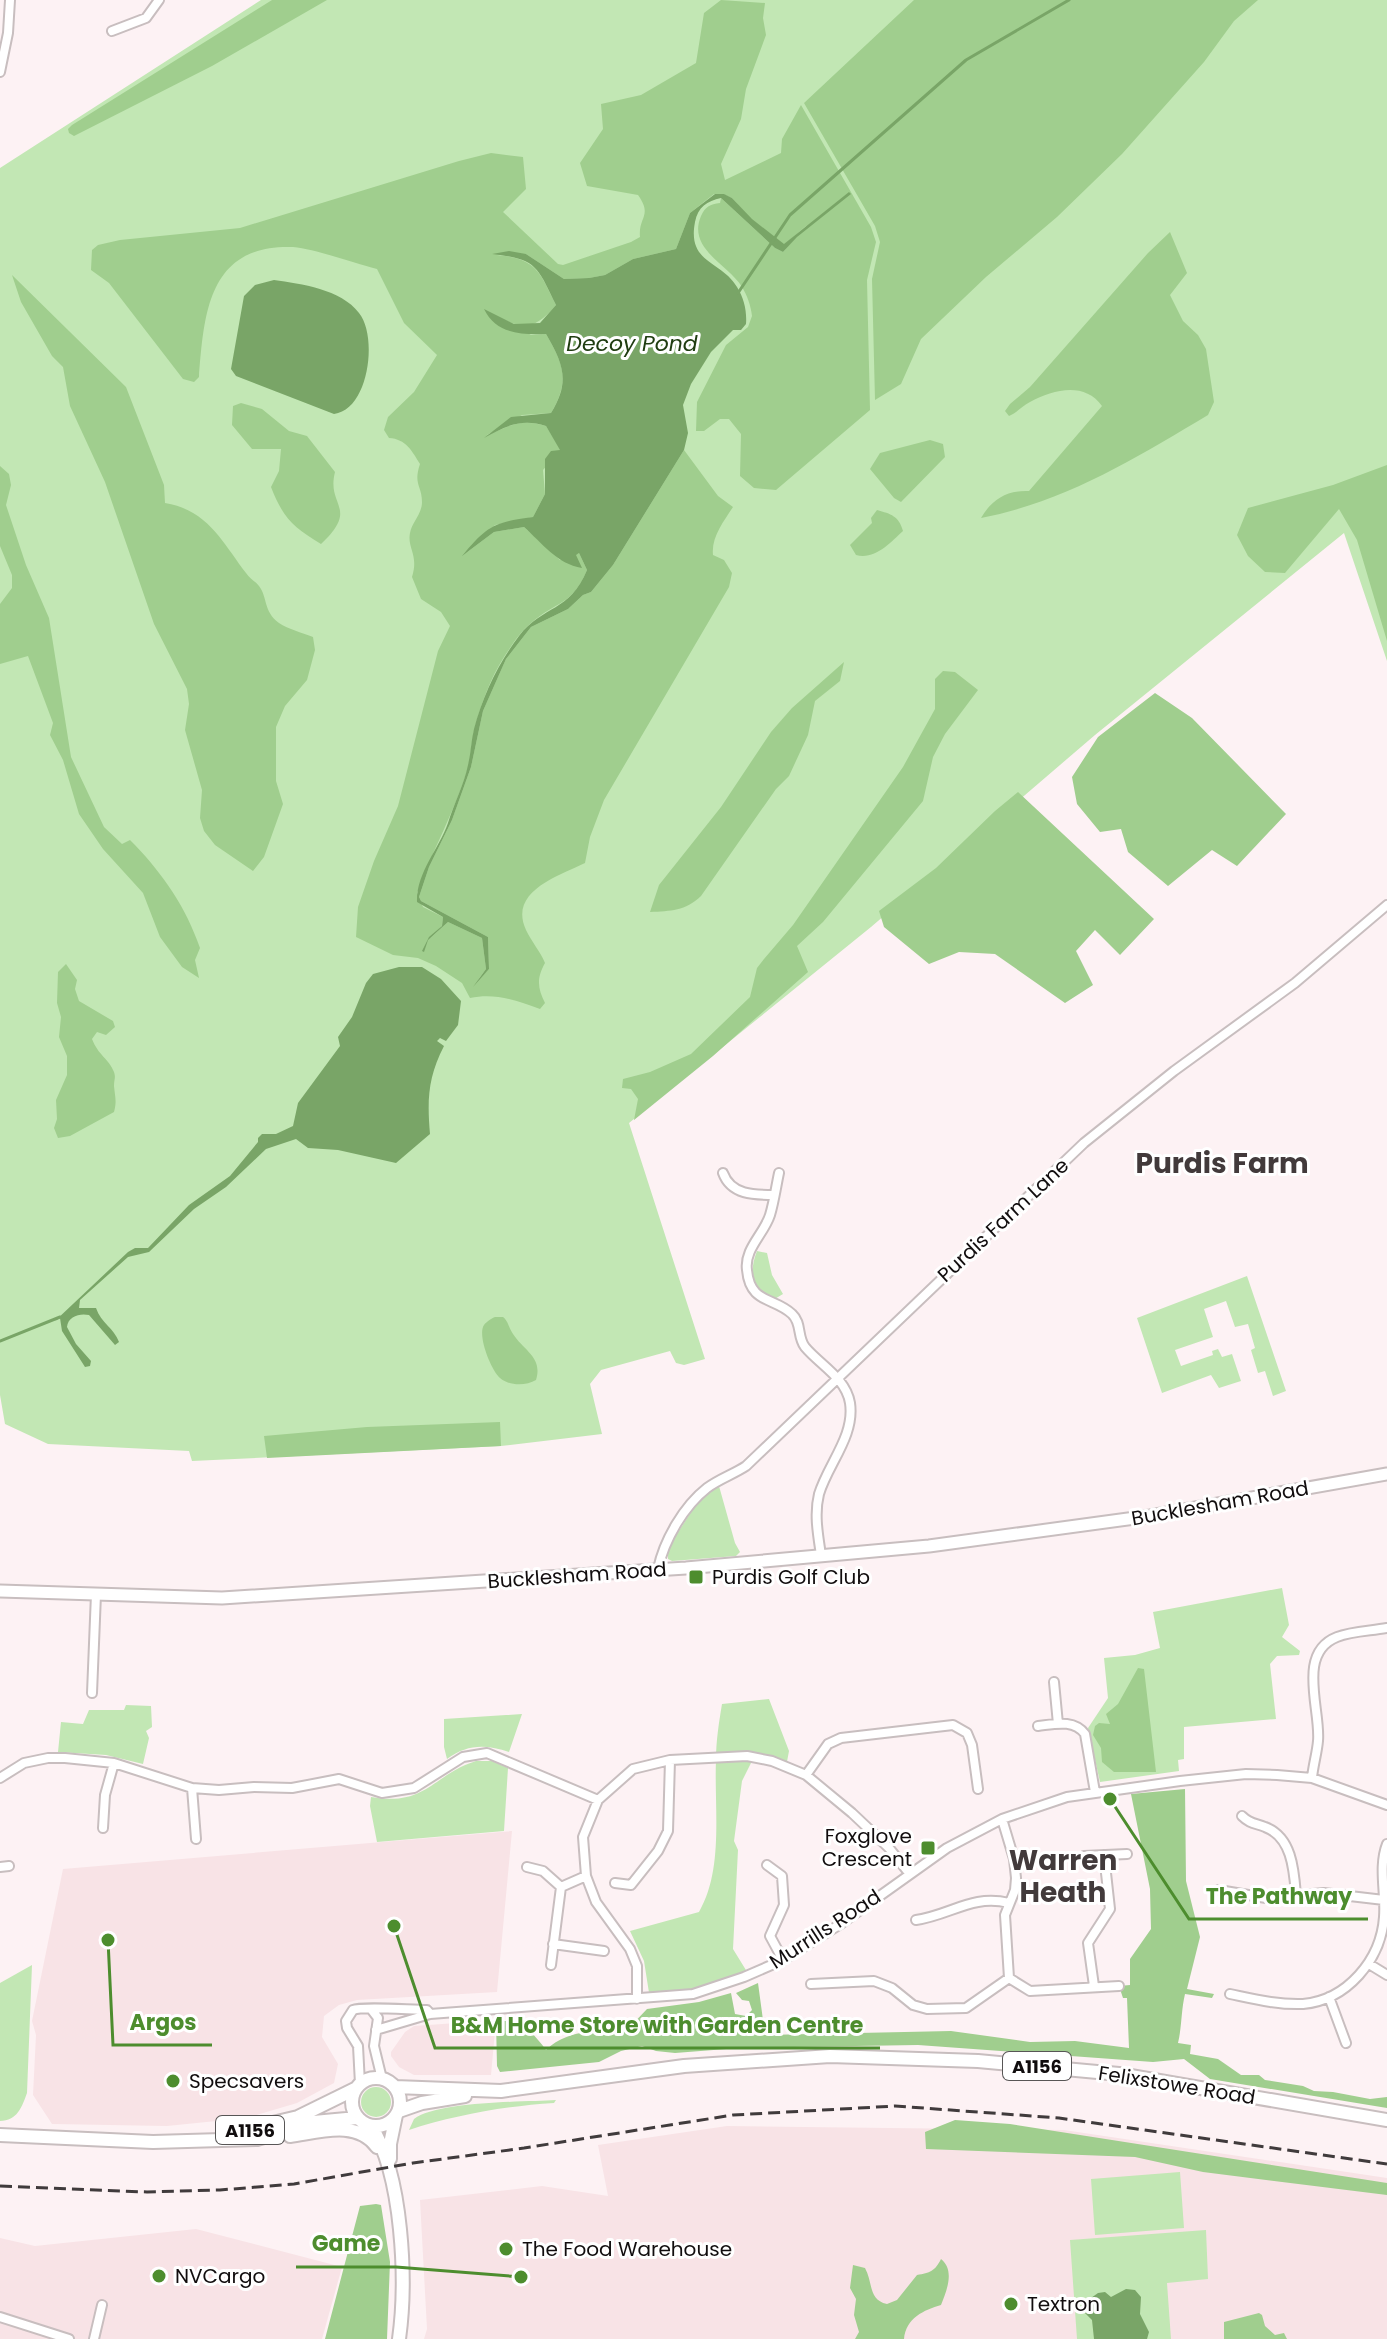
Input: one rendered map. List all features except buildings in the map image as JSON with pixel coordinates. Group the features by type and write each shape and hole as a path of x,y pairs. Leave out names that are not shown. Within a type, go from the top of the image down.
{"main road":[{"name":"Felixstowe Road","path":"398,2113 422,2103 488,2092 699,2065 830,2056 978,2061 1119,2074 1387,2120"},
{"path":"391,2180 390,2144 400,2102 395,2087 374,2078 357,2086 351,2104 357,2118 371,2126 379,2139 391,2180 402,2268 399,2339"},
{"name":"A1156","path":"181,2141 286,2121 357,2086"},
{"name":"Felixstowe Road","path":"395,2087 488,2092"},
{"path":"371,2126 385,2125 398,2113"},
{"name":"A1156","path":"0,2135 90,2141 257,2139 314,2122 357,2118"},
{"path":"257,2139 349,2130 369,2137 385,2160"}],"street":[{"path":"0,72 8,33 10,0"},
{"path":"112,31 146,18 159,0"},
{"name":"Purdis Farm Lane","path":"658,1569 665,1547 692,1501 712,1485 746,1466 1084,1143 1174,1071 1295,983 1387,905"},
{"path":"723,1173 728,1184 739,1191 774,1195"},
{"path":"779,1173 765,1227 749,1253 748,1278 758,1296 791,1312 796,1318 802,1344 836,1378 849,1398 851,1415 849,1427 824,1478 818,1499 821,1555"},
{"name":"Bucklesham Road","path":"0,1591 234,1598 658,1569 929,1546 1150,1516 1387,1474"},
{"path":"92,1693 96,1594"},
{"path":"1312,1778 1319,1739 1313,1677 1315,1661 1321,1650 1337,1637 1387,1628"},
{"path":"1054,1682 1058,1724"},
{"path":"1038,1726 1074,1724 1085,1734 1095,1792"},
{"path":"806,1775 828,1744 841,1738 953,1725 967,1733 972,1745 978,1789"},
{"path":"0,1778 24,1763 48,1758 114,1763 192,1788 292,1788 339,1779 382,1793 414,1788 463,1757 487,1753 598,1800"},
{"path":"637,1999 637,1966 630,1949 596,1902 586,1876 583,1837 598,1800 633,1769 670,1760 747,1756 772,1761 806,1775 889,1848 909,1873"},
{"path":"615,1883 631,1885 658,1851 668,1831 670,1760"},
{"path":"103,1828 105,1795 114,1763"},
{"name":"Murrills Road","path":"376,2030 430,2014 693,1994 744,1977 783,1960 839,1925 947,1848 1002,1819 1067,1797 1246,1774 1312,1778 1387,1805"},
{"path":"192,1788 196,1839"},
{"path":"1242,1816 1249,1823 1267,1827 1285,1841 1294,1870 1296,1895"},
{"path":"1002,1819 1016,1878 1015,1890 1005,1915 1009,1978"},
{"path":"1230,1994 1280,2004 1306,2004 1329,1997 1352,1982 1369,1964 1382,1932 1383,1870 1387,1844"},
{"path":"1084,1856 1127,1854"},
{"path":"1094,1986 1088,1943 1110,1909 1104,1855"},
{"path":"767,1865 782,1876 784,1905 770,1936 783,1960"},
{"path":"527,1867 543,1871 561,1887"},
{"path":"561,1887 586,1876"},
{"path":"551,1965 561,1887"},
{"path":"1219,1890 1266,1898 1324,1893 1384,1900"},
{"path":"916,1920 935,1917 973,1901 992,1899 1009,1903"},
{"path":"553,1944 604,1951"},
{"path":"1369,1964 1387,1975"},
{"path":"1009,1978 1030,1991 1119,1986"},
{"path":"811,1984 874,1981 892,1988 913,2005 927,2009 966,2008 1009,1978"},
{"path":"1329,1997 1346,2043"},
{"path":"357,2086 358,2046 346,2021 353,2010 365,2006 378,2018 374,2046 382,2079"},
{"name":"Murrills Road","path":"371,2009 427,2010 430,2014"},
{"path":"95,2339 102,2305"},
{"path":"0,2317 69,2339"}],"shaded area":[{"path":"261,0 1387,0 1387,661 1344,533 1095,735 871,927 629,1123 705,1359 684,1365 676,1363 670,1351 601,1370 590,1384 602,1434 501,1446 192,1461 189,1451 48,1444 5,1424 0,1395 0,168"},
{"path":"272,0 327,0 212,66 74,136 69,133 72,125"},
{"path":"721,0 765,3 763,18 766,35 746,89 741,119 721,164 725,180 781,153 782,139 801,105 871,227 876,242 867,280 870,410 776,490 754,488 740,476 741,434 729,419 720,419 704,431 696,431 697,402 726,345 748,327 752,316 742,287 704,247 698,228 701,216 708,206 720,203 721,198 783,252 807,225 784,245 751,219 732,198 714,194 690,213 676,249 633,259 605,275 564,279 526,254 497,255 521,260 535,269 556,305 539,321 523,326 485,310 531,335 546,334 561,364 563,382 551,413 522,415 487,435 515,424 537,424 546,426 561,450 543,470 545,494 533,517 495,525 466,553 494,532 524,527 560,560 579,553 587,570 569,597 523,630 494,674 476,722 463,784 417,893 423,907 443,917 442,926 428,940 448,922 482,938 486,969 478,980 489,969 488,937 421,901 419,897 429,867 452,820 471,767 483,711 506,659 531,627 568,609 591,592 613,565 684,450 718,496 733,507 719,530 713,548 713,555 724,560 732,573 729,587 604,800 590,837 585,863 539,887 524,905 522,916 526,930 545,963 539,984 545,1003 540,1009 505,998 470,998 462,983 436,966 418,958 393,955 356,937 358,907 398,806 438,651 450,626 441,612 421,599 412,577 411,529 422,506 417,476 420,464 408,446 389,438 384,430 388,417 414,392 437,355 404,323 377,269 302,248 265,249 244,257 228,270 216,286 204,329 199,377 194,382 183,379 109,283 91,270 92,250 98,245 120,240 240,228 491,153 523,157 526,189 503,212 558,264 563,265 631,242 640,237 645,212 638,195 587,186 580,163 603,129 601,104 641,95 696,63 704,13"},
{"path":"914,0 1258,0 1234,21 1204,62 1122,154 921,339 901,384 875,400 872,279 880,242 875,226 804,103"},
{"path":"1170,232 1187,273 1170,295 1183,321 1198,335 1206,349 1214,402 1208,415 1071,490 1012,511 981,518 1001,497 1029,491 1102,406 1087,393 1069,390 1039,397 1009,416 1005,411"},
{"path":"12,275 126,387 164,485 165,503 193,513 213,529 259,586 274,618 313,637 315,650 307,680 285,706 276,727 276,781 283,804 264,857 253,871 215,845 204,831 200,818 202,790 185,730 189,704 187,689 154,624 105,482 70,406 63,367 52,356 21,302"},
{"path":"241,403 262,409 289,431 307,436 335,472 334,493 340,514 332,532 321,544 290,521 275,498 271,487 279,471 281,449 252,449 232,425 233,406"},
{"path":"930,440 943,444 945,457 901,502 870,469 880,453"},
{"path":"1387,465 1387,641 1357,540 1339,509 1285,573 1265,572 1248,556 1237,535 1248,508 1333,485"},
{"path":"0,466 9,474 11,485 6,505 26,565 49,618 71,757 104,827 122,844 130,840 177,899 200,948 195,960 199,978 182,967 160,937 143,893 103,849 79,814 63,760 50,735 53,723 28,656 0,664 0,604 12,588 12,575 0,546"},
{"path":"877,510 894,516 903,531 876,553 856,555 850,545 872,523 871,518"},
{"path":"844,662 840,681 815,701 808,735 789,776 776,789 701,896 683,907 650,912 659,885 721,807 771,732 792,708"},
{"path":"943,671 955,672 978,690 945,734 933,757 923,801 823,922 797,946 808,972 713,1056 634,1120 638,1099 631,1089 622,1088 623,1079 650,1072 691,1054 750,997 757,968 793,925 903,767 935,709 935,679"},
{"path":"1155,693 1192,718 1286,814 1237,866 1212,850 1168,886 1128,852 1121,829 1100,832 1077,804 1072,777 1098,737"},
{"path":"1018,792 1154,919 1120,955 1095,930 1076,951 1093,985 1065,1003 995,954 959,952 929,964 884,927 879,911 936,868"},
{"path":"66,964 77,980 75,989 79,1001 113,1021 115,1027 106,1035 97,1032 92,1039 114,1072 116,1102 114,1112 70,1136 58,1138 54,1128 56,1100 67,1075 67,1056 59,1037 58,972"},
{"path":"757,1251 767,1253 772,1275 783,1294 773,1300 754,1279"},
{"path":"1247,1276 1286,1391 1273,1396 1265,1371 1258,1373 1248,1324 1235,1327 1226,1301 1204,1309 1213,1337 1175,1350 1181,1366 1213,1355 1212,1351 1218,1349 1222,1357 1232,1354 1241,1381 1219,1388 1211,1375 1162,1393 1137,1318"},
{"path":"495,1317 505,1319 513,1334 535,1360 536,1380 513,1384 496,1374 482,1336 484,1325"},
{"path":"500,1422 501,1446 267,1458 264,1436 367,1427"},
{"path":"719,1486 740,1552 736,1556 668,1559 668,1548 698,1501"},
{"path":"1282,1588 1289,1625 1282,1637 1300,1651 1299,1655 1277,1656 1270,1664 1276,1719 1184,1727 1184,1759 1178,1760 1179,1771 1100,1782 1088,1728 1108,1698 1104,1658 1135,1655 1160,1648 1153,1612"},
{"path":"1138,1668 1144,1669 1156,1772 1114,1772 1102,1762 1101,1748 1093,1735 1095,1726 1099,1723 1110,1724 1106,1714 1118,1704"},
{"path":"769,1699 789,1751 786,1767 754,1757 742,1781 734,1841 738,1850 733,1949 749,1975 693,1994 650,1999 644,1961 630,1931 699,1912 707,1895 715,1858 716,1753 722,1704"},
{"path":"126,1705 151,1706 152,1727 146,1731 149,1738 143,1764 106,1755 58,1752 61,1722 83,1724 89,1710 124,1710"},
{"path":"522,1714 509,1752 477,1747 462,1750 447,1759 444,1719"},
{"path":"476,1761 492,1761 508,1768 504,1831 377,1842 371,1797 390,1799 417,1793"},
{"path":"1185,1789 1186,1881 1200,1937 1187,1989 1214,1994 1212,1998 1185,1994 1178,2043 1191,2045 1190,2054 1218,2059 1241,2075 1259,2075 1265,2080 1303,2086 1314,2091 1370,2099 1387,2097 1387,2108 1210,2079 1184,2059 1153,2062 918,2045 739,2048 675,2053 642,2046 621,2051 599,2062 500,2072 497,2066 496,2021 519,2024 536,2037 546,2050 574,2035 627,2030 647,2009 699,2002 731,1993 735,2014 746,2016 752,2010 749,2001 742,2000 736,1993 758,1983 765,2035 951,2031 1030,2042 1075,2041 1129,2048 1127,1998 1123,1998 1119,1986 1130,1985 1130,1959 1151,1929 1150,1889 1131,1794"},
{"path":"512,1831 497,1992 357,2000 339,2005 324,2016 322,2037 338,2064 334,2083 297,2103 246,2118 167,2126 52,2124 33,2095 36,2035 32,2021 63,1869"},
{"path":"32,1965 27,2093 15,2116 0,2121 0,1983"},
{"path":"485,2021 485,2030 495,2031 491,2075 414,2075 399,2067 391,2056 405,2032 414,2026"},
{"path":"376,2087 386,2092 391,2102 386,2112 376,2117 366,2112 361,2102 366,2092"},
{"path":"556,2100 554,2103 462,2116 409,2130 414,2119 442,2109"},
{"path":"955,2120 1010,2124 1387,2183 1387,2195 1203,2172 1135,2157 926,2149 925,2132"},
{"path":"727,2126 1064,2130 1387,2178 1387,2339 424,2339 427,2329 420,2200 542,2186 608,2196 598,2145"},
{"path":"1180,2172 1184,2228 1095,2235 1091,2179"},
{"path":"381,2205 390,2262 387,2339 325,2339 360,2206"},
{"path":"196,2229 342,2267 322,2339 0,2339 0,2238 35,2246"},
{"path":"1206,2230 1208,2279 1167,2283 1171,2339 1077,2339 1070,2240"},
{"path":"941,2259 949,2274 941,2305 922,2312 912,2320 904,2339 855,2339 859,2332 854,2315 856,2299 850,2288 853,2265 865,2268 874,2295 887,2304 897,2300 917,2275 932,2271"},
{"path":"1259,2313 1265,2326 1275,2335 1284,2333 1287,2339 1224,2339 1224,2322"}],"water":[{"name":"Decoy Pond","path":"849,192 851,194 783,252 721,198 707,203 698,212 694,236 696,246 737,287 742,296 746,324 741,330 733,330 711,352 691,384 683,405 688,433 684,450 613,565 591,592 568,609 531,627 506,659 483,711 471,767 419,897 421,901 488,937 489,969 473,987 486,969 482,938 448,922 428,940 422,951 429,937 442,926 443,917 417,902 420,881 444,833 461,787 478,716 498,669 519,636 573,594 587,570 579,553 576,555 582,568 557,557 524,527 494,532 462,556 492,527 533,517 545,494 545,459 551,451 560,450 546,426 537,424 514,424 484,438 511,417 551,413 563,383 561,364 546,334 510,331 495,324 484,309 514,324 540,323 556,305 534,267 518,259 492,254 509,251 526,254 564,279 589,278 605,275 633,259 676,249 690,213 715,194 732,198 752,219 784,244"},
{"path":"274,280 331,293 359,313 368,338 367,371 355,400 346,409 334,414 236,376 231,369 244,296 255,285"},
{"path":"399,967 422,967 441,979 461,1001 458,1025 446,1041 440,1038 437,1041 444,1046 430,1089 430,1134 396,1163 338,1150 308,1148 296,1139 266,1149 226,1187 194,1209 149,1252 128,1257 80,1300 79,1308 96,1308 119,1342 115,1345 89,1315 72,1318 67,1327 76,1344 91,1361 90,1366 85,1367 62,1331 60,1318 55,1321 128,1252 135,1248 148,1248 189,1205 230,1176 262,1134 276,1134 293,1126 298,1103 340,1046 338,1037 352,1017 366,983 373,974"},
{"path":"1126,2289 1135,2290 1141,2297 1140,2314 1149,2332 1147,2339 1094,2339 1092,2320 1083,2311 1084,2303 1098,2293 1105,2292 1111,2297"}],"waterway":[{"path":"738,293 790,215 966,60 1069,0"},
{"path":"0,1341 60,1317"}],"railway":[{"path":"0,2186 147,2192 294,2184 733,2115 895,2106 1059,2118 1387,2164"}],"place":[{"name":"Purdis Golf Club","path":"696,1577"},
{"name":"The Pathway","path":"1110,1799"},
{"name":"Foxglove Crescent","path":"928,1848"},
{"name":"B&M Home Store with Garden Centre","path":"394,1926"},
{"name":"Argos","path":"108,1940"},
{"name":"Specsavers","path":"173,2081"},
{"name":"The Food Warehouse","path":"506,2249"},
{"name":"NVCargo","path":"159,2276"},
{"name":"Game","path":"521,2277"},
{"name":"Textron","path":"1011,2304"}],"district":[{"name":"Purdis Farm","path":"1222,1163"},
{"name":"Warren Heath","path":"1063,1876"}]}
